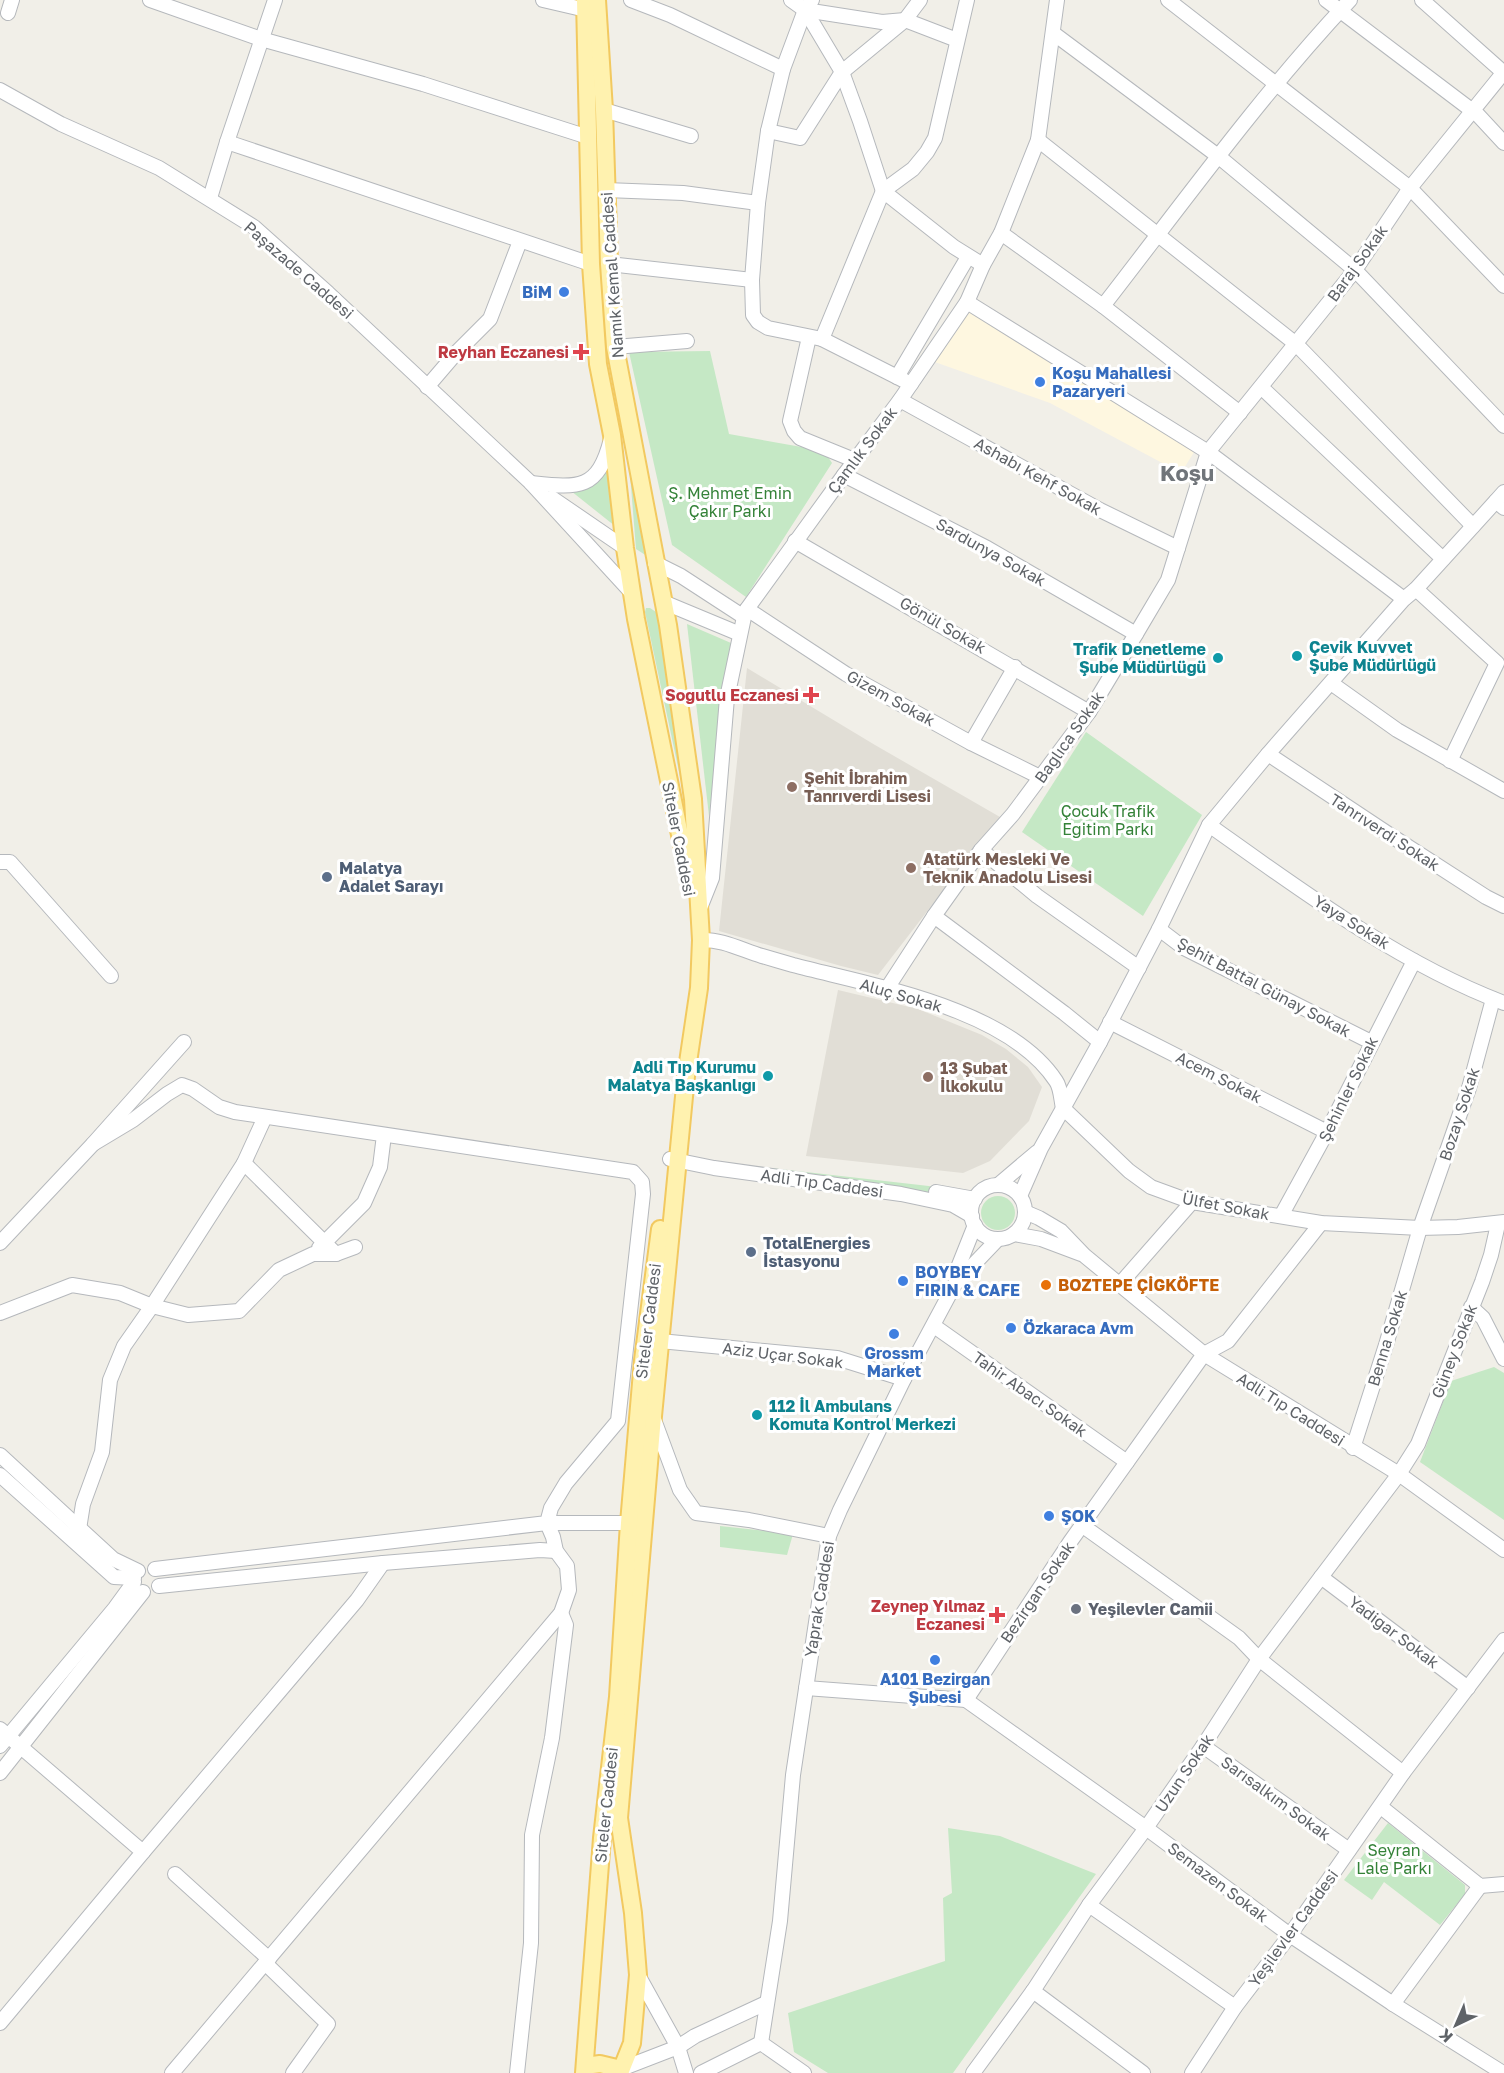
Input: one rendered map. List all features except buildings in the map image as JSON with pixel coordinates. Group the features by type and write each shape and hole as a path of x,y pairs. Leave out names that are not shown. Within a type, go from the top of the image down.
{"main road":[{"name":"Namık Kemal Caddesi","path":"589,3 604,110 609,264 615,347 658,582"},
{"name":"Namık Kemal Caddesi","path":"589,3 588,137 591,264 598,364 612,435 629,576"},
{"path":"625,548 655,563"},
{"name":"Siteler Caddesi","path":"620,2071 632,2043 638,1976 633,1913 619,1818 674,1156 693,961 691,886 629,576"},
{"name":"Siteler Caddesi","path":"584,2069 602,1838 618,1697 629,1524 643,1360 699,988 700,908 693,799 658,582"},
{"path":"632,593 663,602"},
{"path":"584,2069 600,2064 620,2071"}],"street":[{"path":"150,0 261,39 423,84 588,137"},
{"path":"210,198 274,0"},
{"path":"543,0 589,3"},
{"path":"631,0 670,15 783,69"},
{"path":"791,0 882,22 905,20 957,40"},
{"path":"768,131 800,138 842,72 905,20 920,0"},
{"path":"854,460 800,438 794,431 790,420 815,338 883,191 913,168 927,152 935,138 967,0"},
{"name":"Çamlık Sokak","path":"700,908 712,878 727,698 746,613 795,541 900,400 966,302 1001,233 1038,140 1057,0"},
{"path":"1168,0 1410,189 1504,286"},
{"path":"1326,0 1472,111 1504,143"},
{"path":"1103,306 1276,84 1350,0"},
{"path":"1422,0 1504,73"},
{"path":"809,5 783,69 768,131 758,203 752,279 753,315 758,322 768,328 815,338 911,384"},
{"path":"809,5 842,72 883,191 954,248 983,265"},
{"path":"1053,33 1218,156 1355,270 1504,426"},
{"name":"Baraj Sokak","path":"1208,452 1355,270 1410,189 1504,73"},
{"name":"Paşazade Caddesi","path":"0,90 61,124 159,168 254,227 531,483 632,593"},
{"path":"604,110 691,136"},
{"path":"1038,140 1296,344 1473,526"},
{"path":"227,142 591,264"},
{"path":"606,190 683,193 758,203"},
{"path":"1001,233 1103,306 1240,413"},
{"path":"426,387 490,319 520,241"},
{"path":"897,377 969,256"},
{"path":"609,264 752,279"},
{"path":"966,302 1208,452 1404,599"},
{"path":"615,347 687,341"},
{"path":"1261,387 1443,559"},
{"name":"Ashabı Kehf Sokak","path":"900,400 1100,510 1178,548"},
{"path":"531,483 571,487 585,483 596,475 607,455 612,435"},
{"name":"Bağlıca Sokak","path":"886,990 934,916 981,850 1014,814 1089,711 1136,634 1168,580 1208,452"},
{"name":"Sardunya Sokak","path":"844,474 987,548 1136,634"},
{"name":"Paşazade Caddesi","path":"531,483 625,548"},
{"path":"1020,1196 1041,1148 1160,929 1209,825 1404,599 1416,589 1473,526 1501,500"},
{"name":"Gönül Sokak","path":"795,541 1089,711"},
{"name":"Gizem Sokak","path":"655,563 746,613 846,674 971,743 1040,777"},
{"path":"1416,589 1501,666 1450,760"},
{"path":"663,602 740,634"},
{"path":"971,743 1015,667"},
{"path":"1331,683 1397,730 1504,791"},
{"name":"Tanrıverdi Sokak","path":"1268,754 1409,848 1504,906"},
{"name":"Yaya Sokak","path":"1209,825 1298,888 1414,961 1499,1001"},
{"path":"981,850 1037,896 1139,968"},
{"path":"0,862 10,862 111,976"},
{"path":"934,916 1100,1042"},
{"name":"Şehit Battal Günay Sokak","path":"1160,929 1184,948 1371,1042"},
{"name":"Aluç Sokak","path":"701,940 713,939 762,956 966,1014 1002,1033 1037,1058 1058,1083 1063,1108"},
{"name":"Şehinler Sokak","path":"1281,1216 1328,1132 1371,1042 1414,961"},
{"name":"Bozay Sokak","path":"1420,1228 1499,1001"},
{"name":"Acem Sokak","path":"1110,1022 1328,1132"},
{"path":"0,1243 184,1042"},
{"path":"93,1144 133,1120 182,1085 194,1089 219,1107 265,1117 633,1172 642,1182 643,1194 618,1421 566,1483 551,1508 547,1523 556,1551 567,1566 569,1590 561,1613 172,2073"},
{"name":"Ülfet Sokak","path":"1063,1108 1129,1171 1151,1187 1192,1202 1321,1223 1420,1228 1501,1223"},
{"path":"79,1528 83,1504 102,1452 110,1380 124,1346 244,1163 265,1117"},
{"path":"0,1313 72,1285 120,1293 152,1306 188,1315 239,1311 279,1270 313,1254 364,1203 380,1167 384,1135"},
{"path":"955,1284 973,1221 972,1207 975,1199 981,1191 998,1185 1041,1148"},
{"name":"Adli Tıp Caddesi","path":"674,1156 975,1199"},
{"name":"Adli Tıp Caddesi","path":"674,1156 714,1168 901,1194 953,1205 988,1237 998,1239 1014,1234 1041,1239 1085,1256"},
{"path":"244,1163 336,1254"},
{"path":"998,1185 1014,1190 1020,1196 1025,1212 1020,1228 1014,1234"},
{"path":"1120,1284 1192,1202"},
{"name":"Adli Tıp Caddesi","path":"1025,1212 1061,1232 1085,1256 1204,1354 1353,1448 1399,1474 1504,1550"},
{"path":"1204,1354 1228,1341 1321,1223"},
{"name":"Güney Sokak","path":"1399,1474 1418,1444 1491,1255 1501,1223"},
{"name":"Benna Sokak","path":"1353,1448 1420,1228"},
{"name":"Yaprak Caddesi","path":"761,2043 780,1922 793,1775 829,1536 904,1379 934,1326 937,1315 955,1284 998,1239"},
{"path":"313,1254 336,1254 355,1247"},
{"path":"1471,1307 1483,1318 1504,1359"},
{"name":"Tahir Abacı Sokak","path":"934,1326 1127,1462"},
{"name":"Aziz Uçar Sokak","path":"660,1341 837,1358 904,1379"},
{"name":"Bezirgan Sokak","path":"966,1700 1127,1462 1204,1354"},
{"path":"653,1416 680,1490 696,1513 759,1522 829,1536"},
{"path":"0,1455 137,1581 154,1591 159,1586 383,1563 540,1550 556,1551"},
{"name":"Uzun Sokak","path":"975,2072 1033,1992 1089,1905 1203,1746 1259,1659 1399,1474"},
{"path":"0,1475 114,1577 137,1581"},
{"path":"0,1773 21,1747 146,1567 155,1569 547,1523 629,1524"},
{"path":"1083,1526 1239,1638 1259,1659 1403,1773"},
{"path":"0,2023 357,1600 383,1563"},
{"path":"155,1569 160,1574 159,1586"},
{"name":"Yadigar Sokak","path":"1321,1577 1468,1688"},
{"path":"137,1581 3,1737 21,1747 143,1852"},
{"path":"517,2073 531,1943 532,1835 552,1738 566,1625 561,1613"},
{"name":"Yeşilevler Caddesi","path":"1192,2073 1235,2007 1290,1935 1381,1808 1403,1773 1504,1640"},
{"path":"806,1689 966,1700"},
{"name":"Semazen Sokak","path":"966,1700 1146,1828 1290,1935 1393,2004 1503,2073"},
{"name":"Sarısalkım Sokak","path":"1203,1746 1349,1850"},
{"path":"1381,1808 1480,1886 1504,1884"},
{"path":"175,1874 267,1961 328,2024 293,2073"},
{"path":"1393,2004 1480,1886"},
{"path":"1089,1905 1235,2007"},
{"path":"638,1976 678,2047 686,2073"},
{"path":"1033,1992 1143,2073"},
{"path":"620,2071 678,2047 695,2036 766,2003"},
{"path":"701,2073 761,2043 804,2073"}],"shaded area":[{"name":"Koşu Mahallesi Pazaryeri","path":"969,307 1196,449 1181,473 1050,403 932,361"},
{"name":"Şehit İbrahim Tanrıverdi Lisesi","path":"747,668 1000,817 878,975 719,931"},
{"name":"13 Şubat İlkokulu","path":"838,990 918,1009 982,1035 1006,1049 1028,1067 1042,1087 1029,1121 990,1161 963,1173 806,1156"}],"green space":[{"name":"Ş. Mehmet Emin Çakır Parkı","path":"710,351 729,434 824,451 832,463 746,597 672,545 629,352"},
{"path":"628,449 650,558 636,549"},
{"path":"610,470 615,526 571,491 592,484"},
{"path":"646,608 662,616 681,781 645,612"},
{"path":"687,624 731,643 709,816"},
{"name":"Çocuk Trafik Eğitim Parkı","path":"1086,732 1202,815 1143,916 1022,832"},
{"path":"736,1164 955,1189 953,1198 736,1167"},
{"path":"998,1196 1010,1201 1015,1213 1010,1225 998,1230 986,1225 981,1213 986,1201"},
{"path":"1494,1367 1504,1373 1504,1520 1420,1462 1451,1381"},
{"path":"720,1526 793,1534 787,1555 720,1547"},
{"name":"Seyran Lale Parkı","path":"1388,1823 1465,1885 1465,1894 1440,1925 1384,1882 1372,1900 1344,1880"},
{"path":"948,1828 1000,1836 1096,1874 953,2073 828,2073 794,2052 788,2013 945,1961 943,1898 952,1893"}],"place":[{"name":"BiM","path":"564,292"},
{"name":"Reyhan Eczanesi","path":"581,352"},
{"name":"Koşu Mahallesi Pazaryeri","path":"1040,382"},
{"name":"Çevik Kuvvet Şube Müdürlüğü","path":"1297,656"},
{"name":"Trafik Denetleme Şube Müdürlüğü","path":"1218,658"},
{"name":"Sogutlu Eczanesi","path":"811,695"},
{"name":"Şehit İbrahim Tanrıverdi Lisesi","path":"792,787"},
{"name":"Atatürk Mesleki Ve Teknik Anadolu Lisesi","path":"911,868"},
{"name":"Malatya Adalet Sarayı","path":"327,877"},
{"name":"Adli Tıp Kurumu Malatya Başkanlığı","path":"768,1076"},
{"name":"13 Şubat İlkokulu","path":"928,1077"},
{"name":"TotalEnergies İstasyonu","path":"751,1252"},
{"name":"BOYBEY FIRIN & CAFE","path":"903,1281"},
{"name":"BOZTEPE ÇİĞKÖFTE","path":"1046,1285"},
{"name":"Özkaraca Avm","path":"1011,1328"},
{"name":"Grossm Market","path":"894,1334"},
{"name":"112 İl Ambulans Komuta Kontrol Merkezi","path":"757,1415"},
{"name":"ŞOK","path":"1049,1516"},
{"name":"Yeşilevler Camii","path":"1076,1609"},
{"name":"Zeynep Yılmaz Eczanesi","path":"997,1615"},
{"name":"A101 Bezirgan Şubesi","path":"935,1660"}],"district":[{"name":"Koşu","path":"1187,473"}]}
